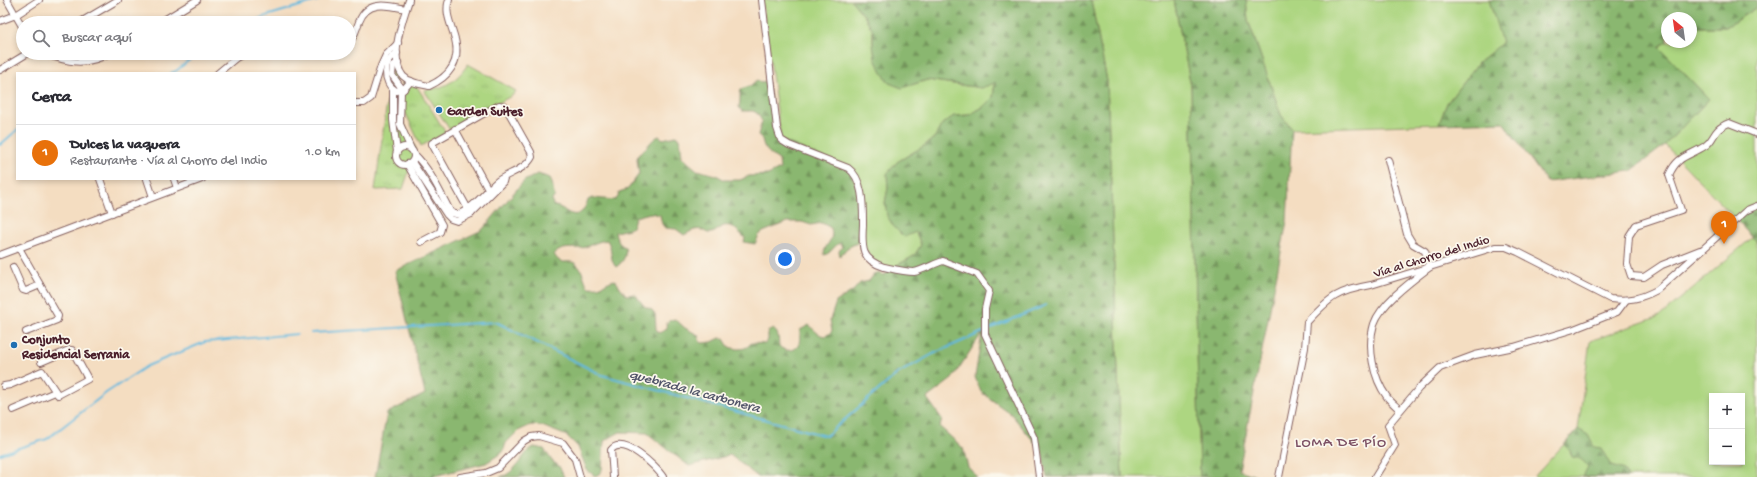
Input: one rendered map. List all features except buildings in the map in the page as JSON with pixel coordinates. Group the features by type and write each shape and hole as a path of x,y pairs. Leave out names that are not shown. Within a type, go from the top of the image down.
{"street":[{"path":"7,0 16,15"},
{"path":"0,21 16,15 39,0"},
{"path":"91,16 118,0"},
{"path":"168,16 187,3 197,0"},
{"path":"409,0 398,43 398,62 404,76 411,81 429,86 448,75 456,55 456,46 447,14 449,0"},
{"path":"762,0 777,128 781,140 789,146 848,168 854,172 861,194 863,225 861,241 866,254 874,263 890,269 915,272 943,261 977,274 989,291 985,310 985,334 1034,438 1039,477"},
{"path":"356,31 362,15 366,10 373,6 390,6 406,9"},
{"path":"356,103 364,103 371,98 380,66 386,54 398,43"},
{"path":"397,53 388,61 386,74 387,79 393,89 393,120 397,157 399,162 409,163 432,185"},
{"path":"0,70 16,60"},
{"path":"66,60 73,62 90,62 94,60"},
{"path":"219,72 234,60"},
{"path":"398,62 393,66 392,75 402,90 400,124 412,152 409,163 442,225 440,232 421,242"},
{"path":"393,89 396,91 402,90 411,81"},
{"path":"397,152 404,147 412,152 422,163 432,185 451,219 457,221 469,212 503,182 504,178 527,164 532,158 531,152 505,106 499,105 432,142 469,212"},
{"path":"1703,249 1662,265 1644,277 1631,276 1626,264 1628,236 1636,225 1681,210 1669,175 1674,164 1689,154 1706,146 1718,127 1729,123 1757,134"},
{"path":"456,129 490,192"},
{"path":"1388,160 1407,234 1413,244 1425,251 1430,267 1399,291 1375,323 1372,345 1373,364 1380,383 1388,398 1400,410"},
{"path":"100,180 112,213"},
{"path":"147,180 153,197"},
{"path":"174,180 177,188"},
{"path":"0,255 199,180"},
{"name":"Vía al Chorro del Indio","path":"1279,477 1305,348 1307,322 1334,296 1351,288 1371,285 1495,247 1506,247 1610,299 1626,300 1642,298 1657,290 1747,210 1757,206"},
{"path":"19,248 58,318 26,332"},
{"path":"13,267 23,290 26,291 40,284"},
{"path":"1375,477 1380,466 1395,445 1388,425 1419,388 1440,368 1474,355 1514,347 1574,329 1617,312 1626,300"},
{"path":"4,386 42,372 55,392 59,395 86,381 87,377 72,350 41,362"},
{"path":"13,410 55,392"},
{"path":"460,477 486,473 498,468 524,441 535,436 563,443 575,459 580,477"},
{"path":"613,477 611,450 615,446 619,445 630,448 648,461 663,477"}],"green space":[{"path":"762,0 851,0 866,18 873,31 873,45 914,84 927,80 967,86 995,83 993,97 983,107 969,115 954,116 942,124 935,137 924,146 897,162 887,174 888,188 885,203 916,232 921,245 914,256 890,269 873,263 861,241 781,140"},
{"path":"851,0 1091,0 1107,81 1122,477 1047,477 1042,451 1011,414 981,392 975,377 982,333 952,379 927,398 942,419 940,427 963,448 968,467 977,477 758,477 730,455 689,466 647,433 620,432 604,441 602,470 595,476 587,470 578,447 567,436 542,426 531,425 518,431 506,443 503,452 486,463 430,477 375,477 387,413 425,394 395,271 482,230 524,181 538,174 550,178 551,180 555,196 552,200 553,205 560,207 571,214 578,214 581,212 588,200 592,198 615,200 618,197 619,192 628,189 639,174 637,159 638,155 659,136 663,139 676,136 680,138 682,157 697,170 716,175 725,180 740,180 749,176 768,175 780,169 779,160 767,150 764,146 762,138 758,135 762,121 757,113 753,111 742,111 739,107 741,89 750,86 757,80 761,82 767,81 781,140 848,168 861,194 861,241 847,248 840,256 839,251 842,247 840,243 829,253 824,255 824,251 831,240 832,233 831,228 822,223 811,225 802,222 787,222 763,232 759,235 755,244 744,242 745,238 734,228 728,226 721,227 712,233 697,230 684,235 676,229 665,228 662,224 660,215 650,213 635,217 633,226 629,229 615,232 618,241 625,247 624,258 616,267 612,261 610,247 607,240 582,248 567,248 557,251 554,254 559,261 573,262 576,264 582,272 588,287 597,287 615,280 626,295 635,294 644,306 652,310 655,314 656,329 659,333 667,329 666,324 670,320 675,319 685,328 698,335 699,340 702,343 712,342 720,338 724,339 729,347 738,349 747,347 751,343 765,344 768,340 768,331 773,329 778,335 779,346 787,350 793,350 799,344 800,330 809,325 823,336 826,336 832,331 830,320 836,302 854,290 860,283 869,281 875,273 885,275 890,269 914,256 921,245 916,232 904,237 894,227 887,216 885,203 888,188 887,174 897,162 924,146 935,137 942,124 954,116 969,115 983,107 993,97 995,83 981,88 927,80 902,88 889,83 875,59 873,31 866,18"},
{"path":"1091,0 1174,0 1191,86 1200,477 1122,477 1107,81"},
{"path":"1174,0 1246,0 1248,20 1281,115 1292,129 1287,221 1239,470 1259,477 1200,477 1191,86"},
{"path":"1246,0 1489,0 1503,43 1478,63 1447,103 1439,124 1292,129 1281,115 1248,20"},
{"path":"1489,0 1757,0 1757,7 1726,27 1697,27 1697,12 1661,12 1661,46 1659,47 1709,99 1665,145 1631,171 1547,182 1503,122 1439,124 1447,103 1478,63 1502,43"},
{"path":"1757,7 1757,477 1534,477 1578,429 1590,341 1660,316 1753,237 1665,145 1709,99 1658,47 1661,45 1661,48 1697,48 1697,27 1726,27"},
{"path":"468,64 516,91 513,95 450,130 424,90 444,86 455,79"},
{"path":"392,66 396,71 395,103 416,149 403,189 375,190"},
{"path":"403,77 416,85 446,133 421,146 401,103"},
{"path":"1757,206 1757,242 1736,220"},
{"path":"1578,429 1588,435 1594,447 1601,448 1611,466 1624,470 1628,477 1583,477 1588,468 1582,460 1572,457 1570,451 1565,445"},
{"path":"534,447 544,449 552,461 559,466 564,477 500,477 511,472 526,453"}],"waterway":[{"path":"266,16 320,0"},
{"path":"174,72 189,60"},
{"path":"0,145 16,131"},
{"name":"quebrada la carbonera","path":"987,330 1046,305"},
{"name":"quebrada la carbonera","path":"311,333 496,322 602,375 826,436 897,374 933,354 983,332"},
{"name":"quebrada la carbonera","path":"0,454 47,439 106,393 147,366 205,342 297,334"}],"place":[{"name":"Garden Suites","path":"439,110"},
{"name":"Dulces la vaquera","path":"1724,244"},
{"name":"Conjunto Residencial Serrania","path":"14,345"}],"district":[{"name":"LOMA DE PÍO","path":"1341,441"}]}
